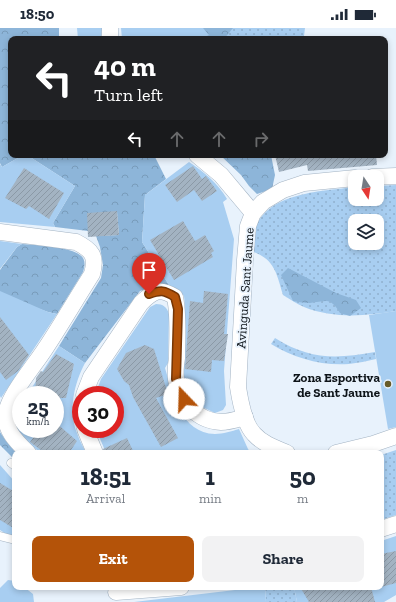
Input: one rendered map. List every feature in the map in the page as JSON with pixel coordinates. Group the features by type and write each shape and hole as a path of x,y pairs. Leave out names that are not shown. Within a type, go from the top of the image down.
{"street":[{"path":"201,158 221,175 253,213"},
{"path":"384,176 396,176"},
{"name":"Avinguda Sant Jaume","path":"280,450 270,446 254,435 245,418 238,387 248,226 253,213 263,202 283,190 304,183 348,179"},
{"path":"0,232 76,242 87,248 92,254 94,265 92,274 21,384 6,414 8,426 15,440 25,450"},
{"path":"88,386 91,377 141,302 149,294 158,290 168,292 175,297 178,309 176,379 184,399 192,410 201,416 214,421 223,422 245,418"},
{"path":"348,450 396,436"},
{"path":"89,438 94,450"},
{"path":"384,528 396,524"},
{"path":"116,592 142,590"}],"lane":[{"path":"0,536 12,539"}],"shaded area":[{"path":"77,28 102,28 101,36 78,36"},
{"path":"121,28 203,28 209,35 207,36 122,36"},
{"path":"203,28 305,28 304,36 202,36"},
{"path":"18,158 32,158 75,186 53,223 55,227 0,222 0,164 2,167"},
{"path":"189,162 210,178 227,199 223,202 234,239 224,371 226,405 223,410 215,413 200,406 189,394 183,383 184,296 169,285 142,242 145,195"},
{"path":"396,185 396,311 362,315 338,315 315,311 304,307 283,295 277,275 271,264 267,259 254,252 254,236 256,227 263,215 285,200 299,195 348,188 348,206 384,206 384,186"},
{"path":"0,241 22,244 17,247 0,269"},
{"path":"0,291 48,312 57,314 1,398 0,396"},
{"path":"156,304 164,306 169,314 168,363 165,368 171,390 180,411 186,420 203,432 218,434 239,429 249,450 105,450 100,438 124,438 124,386 98,386 101,379 150,307"},
{"name":"Zona Esportiva de Sant Jaume","path":"396,311 396,427 388,429 369,315"},
{"path":"275,338 288,345 312,354 324,356 348,356 375,352 376,359 349,364 328,364 308,360 298,357 271,344"},
{"path":"59,346 85,363 76,386 72,386 72,438 79,438 85,450 37,450 23,438 64,438 64,386 33,386"},
{"path":"396,450 396,515 384,519 384,454"},
{"path":"0,465 12,479 12,538 0,530"},
{"path":"396,536 396,595 384,602 297,602 295,590 384,590 384,540"},
{"path":"8,580 12,581 12,590 28,590 33,594 34,602 0,602 0,588"},
{"path":"236,590 265,590 266,602 134,602"},
{"path":"265,590 295,590 297,602 266,602"}],"green space":[{"path":"0,28 59,28 59,36 8,36 8,158 18,158 2,167 0,163"},
{"path":"194,28 233,28 226,36 198,36"},
{"path":"32,158 156,158 166,179 145,195 142,242 169,285 158,285 140,291 85,363 59,346 101,278 103,265 100,247 96,236 119,235 117,212 88,231 55,227 53,223 75,186"},
{"path":"223,158 272,158 275,175 272,189 257,194 241,175"},
{"path":"22,244 69,250 75,252 83,258 85,265 83,272 57,314 0,295 0,270 17,247"},
{"path":"288,268 336,293 356,300 361,308 350,316 340,313 331,302 328,301 304,303 293,301 281,275"},
{"path":"0,432 14,450 12,450 12,457 0,445"}],"building":[{"path":"276,158 376,158 377,165 308,171 307,165 279,172"},
{"path":"193,166 202,179 206,176 217,191 202,201 194,190 177,202 165,185"},
{"path":"24,168 64,193 49,219 29,206 26,209 5,198"},
{"path":"117,211 119,235 88,237 87,213"},
{"path":"183,221 195,241 205,235 214,251 211,253 213,257 174,280 150,240"},
{"path":"204,291 228,294 224,334 228,334 224,361 212,360 211,372 185,369 190,301 203,303"},
{"path":"0,317 29,355 18,371 6,380 0,372"},
{"path":"145,345 154,349 168,394 156,398 178,438 161,447 133,397 129,385 124,381 117,369 126,353"},
{"path":"56,354 74,364 66,398 64,398 64,386 36,386 36,378 41,371 43,372"},
{"path":"64,430 77,441 71,450 41,450 30,442 33,438 64,438"},
{"path":"127,438 133,450 103,450"},
{"path":"0,483 12,490 12,527 0,520"},
{"path":"396,551 396,583 384,586 384,553"},
{"path":"302,590 372,590 375,602 309,602"}],"place":[{"name":"Zona Esportiva de Sant Jaume","path":"388,384"}],"route":[{"path":"149,294 158,290 168,292 175,297 178,309 176,379 178,388 184,399"}]}
